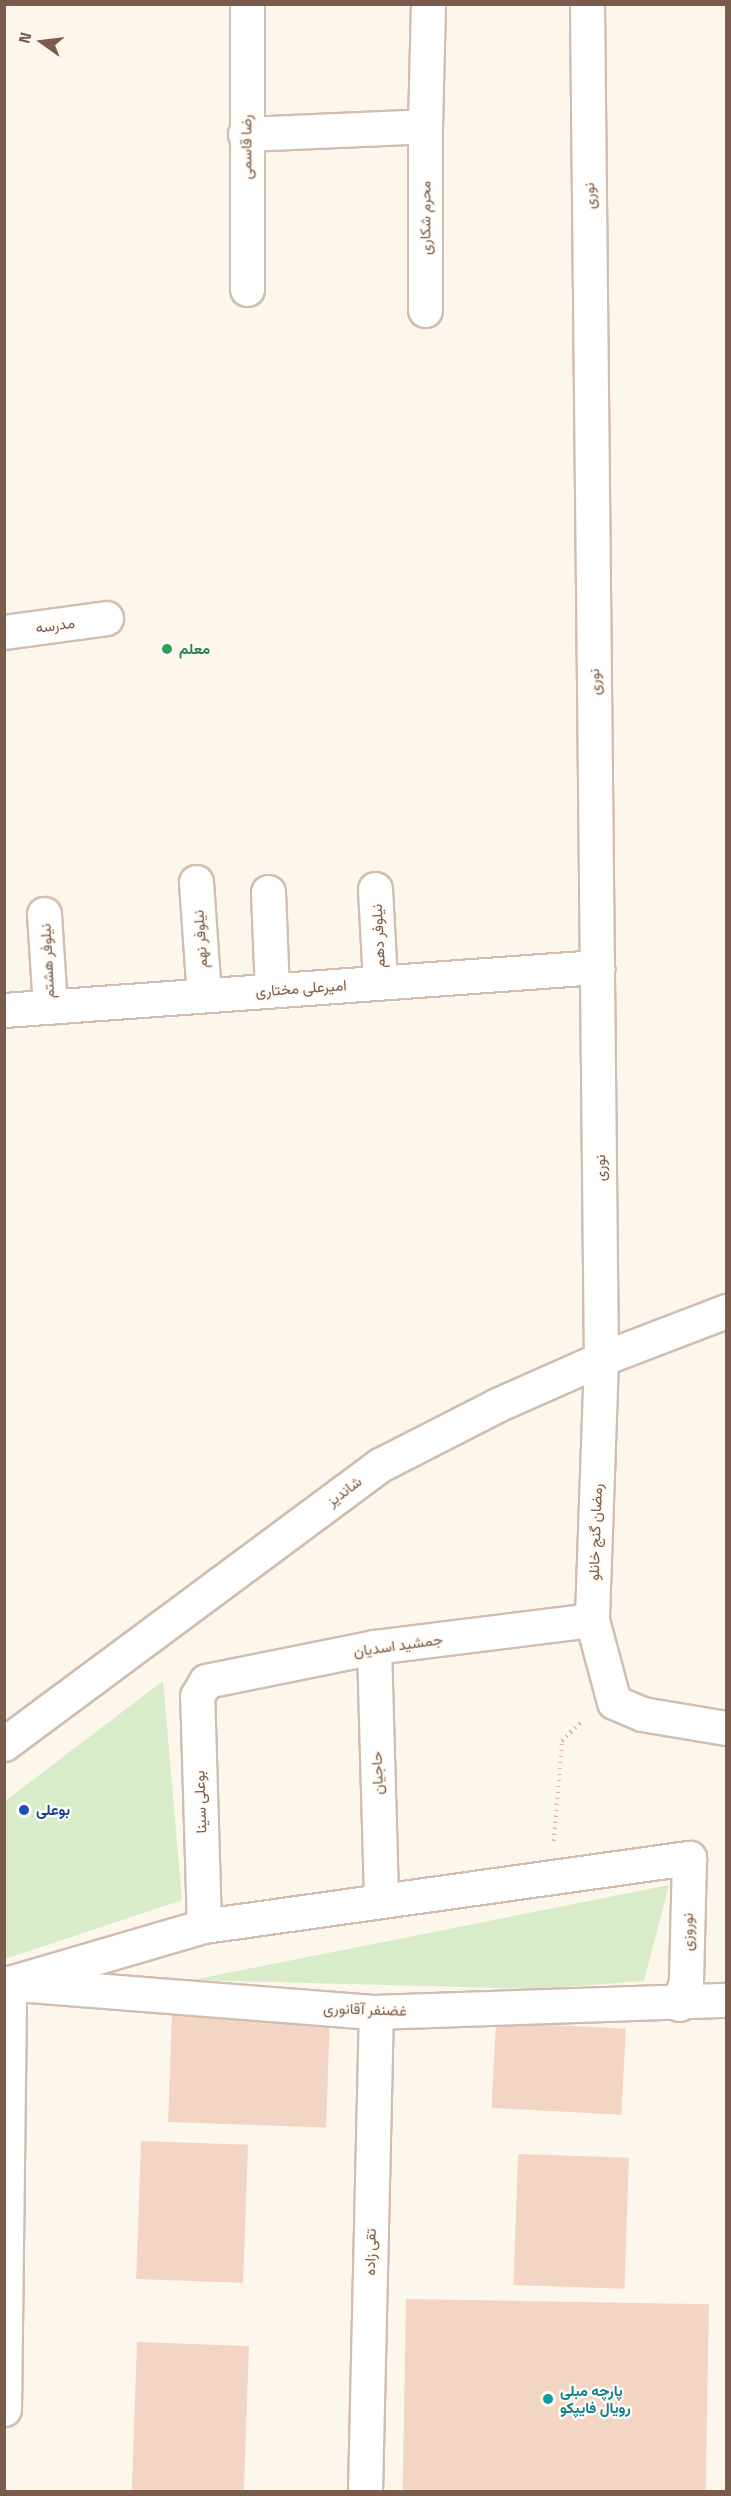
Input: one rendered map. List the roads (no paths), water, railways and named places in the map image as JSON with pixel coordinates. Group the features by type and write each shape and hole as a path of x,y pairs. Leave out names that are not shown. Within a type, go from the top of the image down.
{"street":[{"name":"رضا قاسمی","path":"247,4 245,134 247,289"},
{"name":"محرم شکاری","path":"425,310 425,126 428,4"},
{"name":"نوری","path":"587,4 602,1359"},
{"path":"245,134 425,126"},
{"name":"مدرسه","path":"4,632 106,618"},
{"name":"نیلوفر نهم","path":"196,882 204,995"},
{"name":"نیلوفر دهم","path":"375,889 380,982"},
{"path":"268,892 272,990"},
{"name":"نیلوفر هشتم","path":"44,914 50,1007"},
{"name":"امیرعلی مختاری","path":"4,1010 597,967"},
{"name":"شاندیز","path":"4,1744 380,1465 497,1405 602,1359 726,1311"},
{"name":"رمضان گنج خانلو","path":"602,1359 592,1620 614,1702 642,1714 726,1728"},
{"name":"جمشید اسدیان","path":"206,1681 374,1647 592,1620"},
{"name":"حاجیان","path":"374,1647 381,1899"},
{"name":"بوعلی سینا","path":"204,1926 197,1696 206,1681"},
{"name":"نوروزی","path":"381,1899 689,1858 686,1981 679,2004"},
{"path":"4,2409 7,1983 204,1926 381,1899"},
{"name":"غضنفر آقانوری","path":"7,1983 376,2012 679,2004 726,2000"},
{"name":"تقی زاده","path":"365,2492 376,2012"}],"place":[{"name":"معلم","path":"167,649"},
{"name":"بوعلی","path":"24,1810"},
{"name":"پارچه مبلی رویال فایپکو","path":"548,2399"}]}
